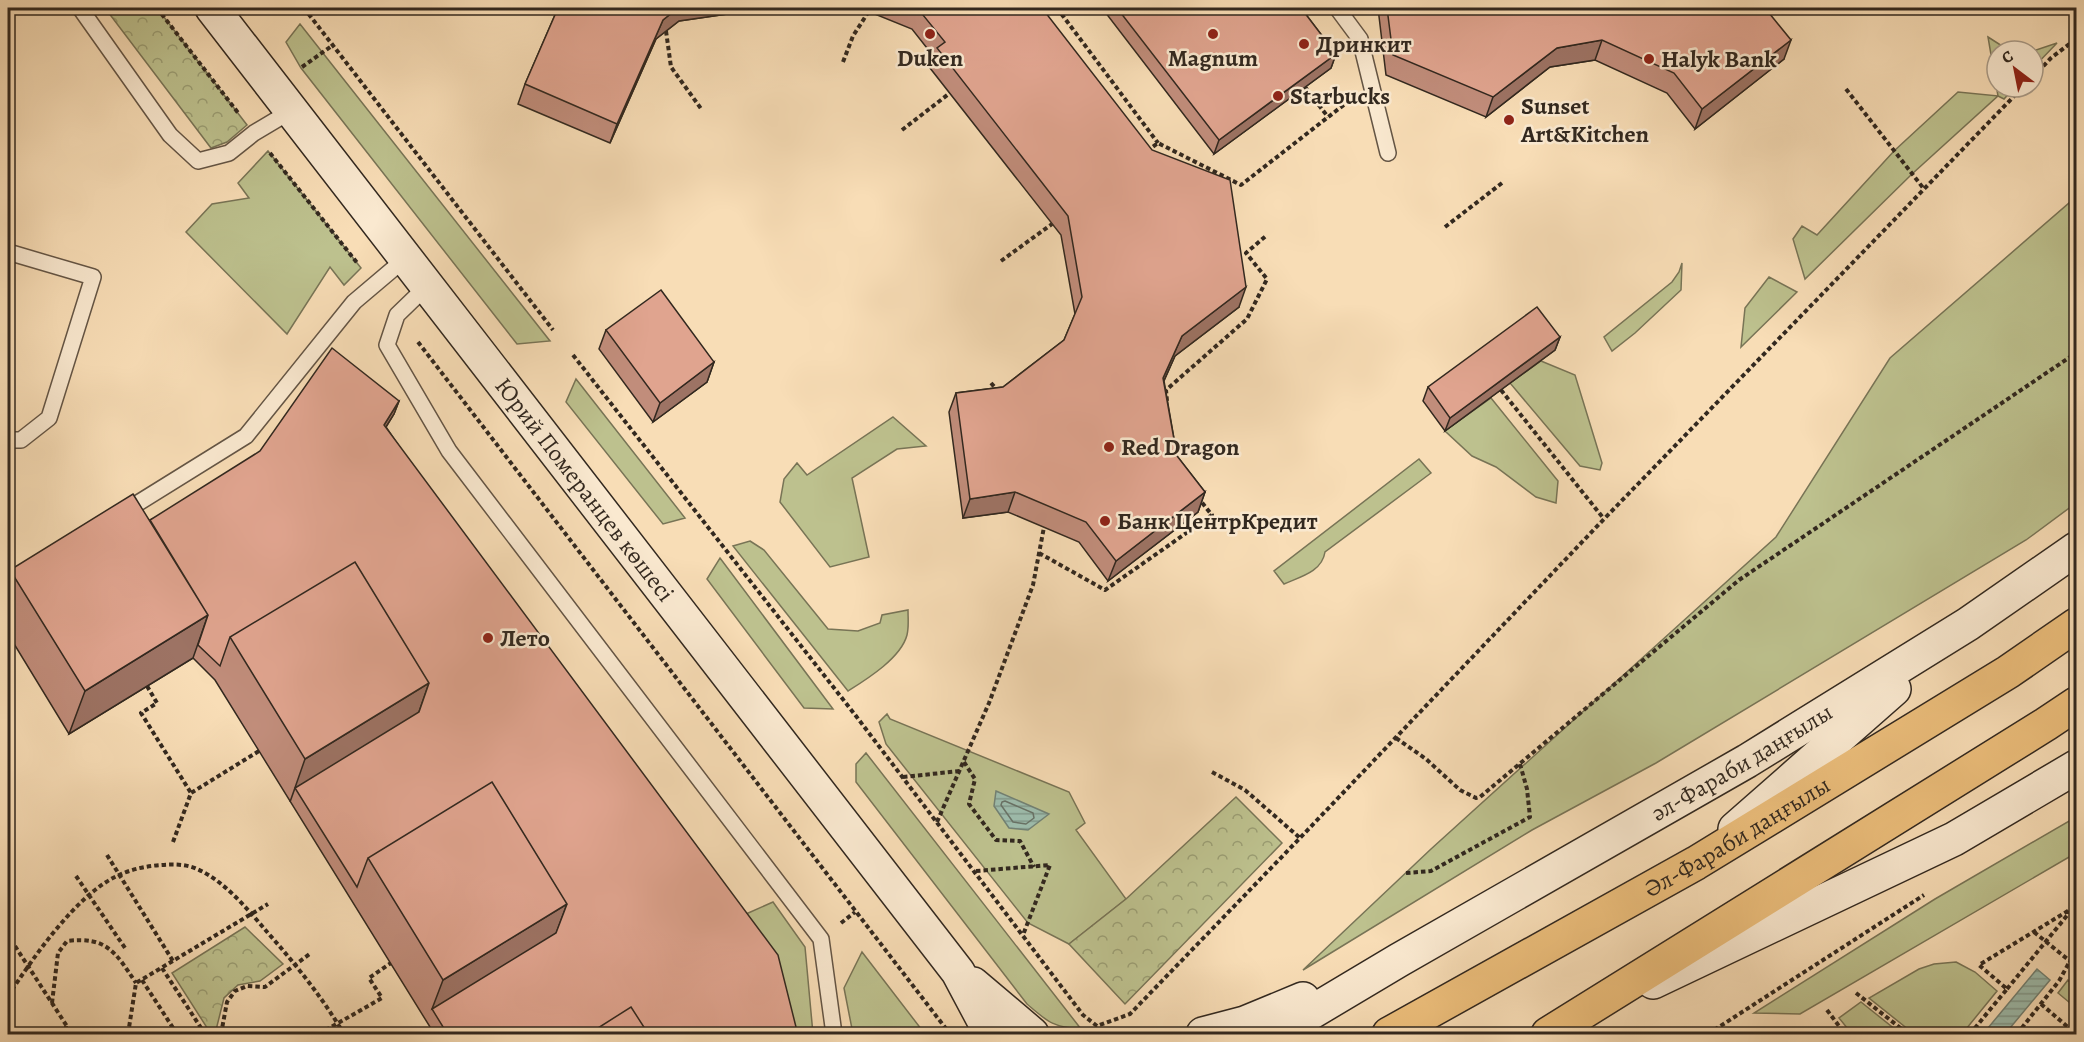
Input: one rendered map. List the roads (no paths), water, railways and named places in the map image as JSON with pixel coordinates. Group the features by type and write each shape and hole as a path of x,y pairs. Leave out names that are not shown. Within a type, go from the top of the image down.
{"main road":[{"name":"Юрий Померанцев көшесі","path":"212,8 957,972"},
{"name":"әл-Фараби даңғылы","path":"1399,960 1748,761 1968,624 2076,549"},
{"path":"1696,863 1968,624"},
{"name":"Әл-Фараби даңғылы","path":"1389,1035 1696,863 2008,672 2076,625"},
{"path":"1560,1028 2076,704"},
{"path":"1560,1028 1954,839 2076,766"},
{"path":"1203,1035 1245,1023 1399,960"},
{"path":"1275,1035 1399,960"},
{"path":"957,972 992,1035"},
{"path":"957,972 1032,1035"}],"lane":[{"path":"80,8 170,135 198,161 229,153 254,133 291,111"},
{"path":"1337,8 1360,39 1388,153"},
{"path":"8,252 93,277 49,418 21,440 8,440"},
{"path":"107,522 246,436 354,302 406,258"},
{"path":"427,286 397,315 387,345 449,451 821,939 834,1035"}],"water":[{"path":"996,791 1049,814 1028,830 1009,828 994,806"},
{"path":"2037,969 2050,980 2005,1034 1983,1034"}],"place":[{"name":"Duken","path":"930,34"},
{"name":"Magnum","path":"1213,34"},
{"name":"Дринкит","path":"1304,44"},
{"name":"Halyk Bank","path":"1649,59"},
{"name":"Starbucks","path":"1278,96"},
{"name":"Sunset Art&Kitchen","path":"1509,120"},
{"name":"Red Dragon","path":"1109,447"},
{"name":"Банк ЦентрКредит","path":"1105,521"},
{"name":"Лето","path":"488,638"}]}
